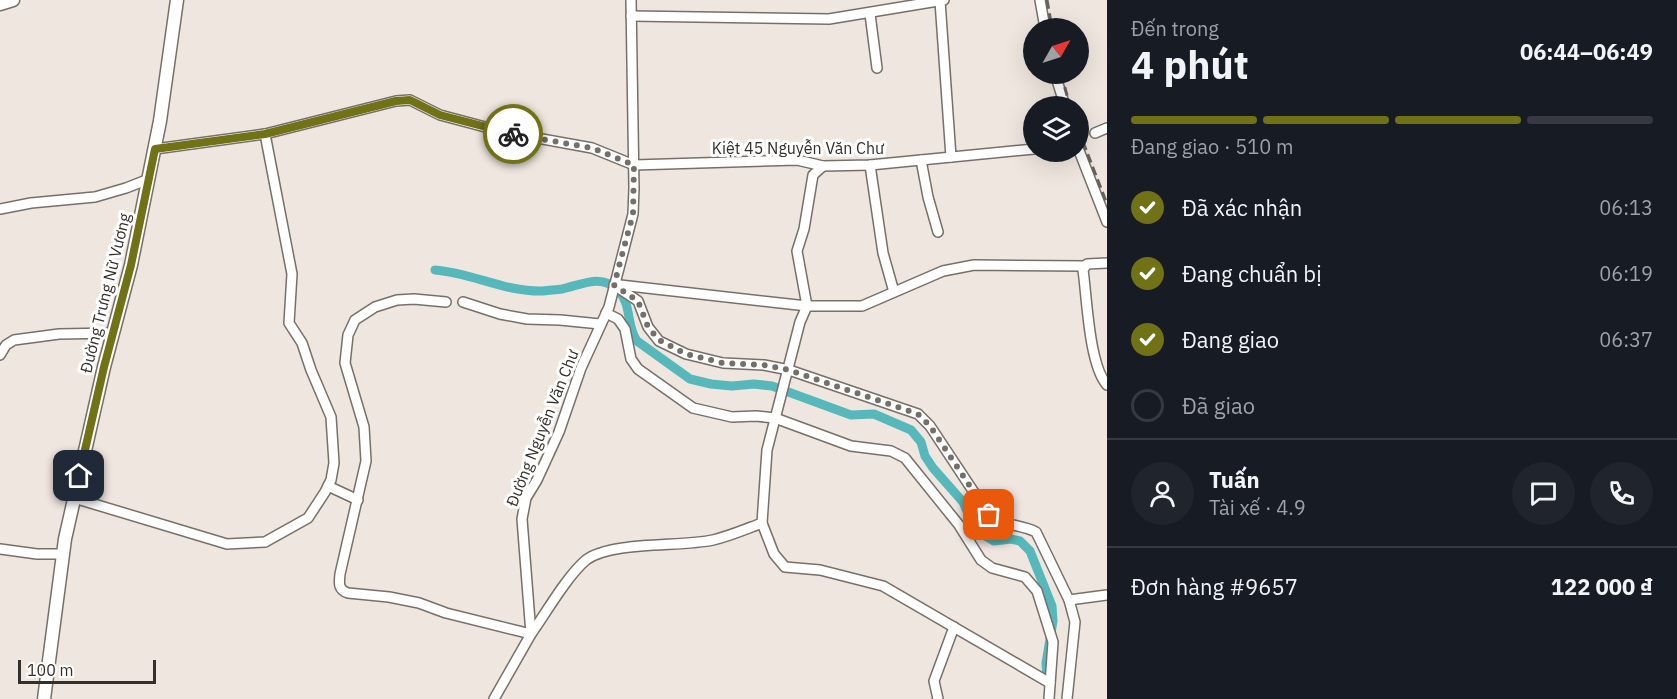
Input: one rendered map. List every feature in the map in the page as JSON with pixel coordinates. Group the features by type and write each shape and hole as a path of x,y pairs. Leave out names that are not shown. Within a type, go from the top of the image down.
{"street":[{"path":"0,4 13,0"},
{"name":"Đường Trưng Nữ Vương","path":"44,699 63,554 149,179 177,0"},
{"path":"614,288 633,214 631,0"},
{"path":"631,16 812,20 870,14 890,5 944,0"},
{"path":"1040,0 1043,18"},
{"path":"939,1 951,157"},
{"path":"870,14 877,68"},
{"path":"155,149 265,134 396,101 410,100 440,115 504,132 592,148 634,165"},
{"path":"1095,133 1107,128"},
{"path":"74,498 227,544 265,542 308,518 331,487 334,456 331,417 302,343 289,322 292,273 265,134"},
{"name":"Kiệt 45 Nguyễn Văn Chư","path":"634,165 797,160 823,166 870,165 1023,150"},
{"path":"921,160 938,232"},
{"path":"1083,162 1107,222"},
{"path":"870,165 883,253 894,292"},
{"path":"823,166 813,175 804,229 797,251 807,306 767,450 762,523 774,554 785,567 820,570 883,586 1050,683"},
{"path":"0,209 30,203 95,197 149,179"},
{"path":"614,288 807,306 862,306 943,271 974,265 1085,266 1107,263"},
{"path":"1085,266 1083,270 1088,314 1098,369 1107,385"},
{"path":"614,288 638,301 648,327 659,340 686,354 723,363 764,365 788,371 918,414 930,426 989,515 997,521 1025,527 1036,532 1069,600 1075,622 1067,699"},
{"name":"Đường Nguyễn Văn Chư","path":"531,634 522,519 526,498 559,432 581,368 608,310 614,288"},
{"path":"446,302 398,300 375,307 355,320 345,344 345,363 364,427 366,461 354,498 340,574 340,588 343,592 418,603 446,613 531,634"},
{"path":"463,302 513,317 600,324"},
{"path":"608,310 625,329 629,352 634,364 644,374 700,412 725,416 775,418 850,446 891,451 905,458 959,525 981,560 992,568 1025,577 1037,591 1053,642 1049,699"},
{"path":"0,355 6,345 14,340 59,334 113,333"},
{"path":"331,487 354,498"},
{"path":"494,699 531,634 576,571 587,560 596,555 623,548 713,540 762,523"},
{"path":"0,549 37,554 63,554"},
{"path":"1069,600 1107,595"},
{"path":"938,699 934,681 954,627"}],"waterway":[{"path":"435,270 529,291 557,290 591,282 605,282 618,290 622,296 631,329 637,341 690,379 732,386 754,384 772,386 851,415 874,414 911,430 921,442 925,456 933,468 963,502 973,525 994,541 1011,539 1020,541 1030,551 1052,606 1053,621 1046,663 1047,682"}],"railway":[{"path":"1047,0 1050,18"},
{"path":"1064,84 1067,96"},
{"path":"1089,157 1107,204"}],"way so far":[{"path":"513,134 592,148 634,165 633,214 614,285 638,301 648,327 659,340 686,354 723,363 764,365 789,370 918,414 930,426 989,515"}],"route":[{"path":"79,476 104,367 131,265 155,149 265,134 396,101 410,100 440,115 513,134"}]}
